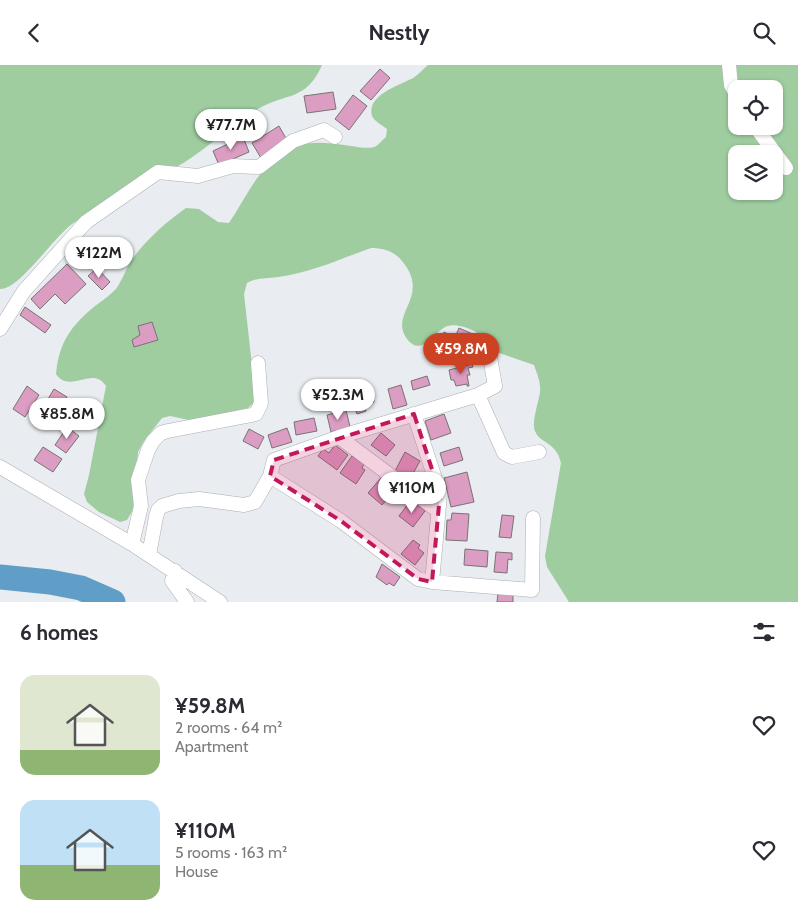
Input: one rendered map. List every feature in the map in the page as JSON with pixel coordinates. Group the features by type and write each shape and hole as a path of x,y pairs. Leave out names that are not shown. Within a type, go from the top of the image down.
{"street":[{"path":"729,65 731,80"},
{"path":"0,329 24,291 86,222 158,172 198,176 233,166 260,167 293,141 324,130 335,137"},
{"path":"762,135 786,168"},
{"path":"149,555 156,517 158,510 162,506 179,501 199,499 244,505 255,502 270,476 274,459 492,389 495,386 490,357"},
{"path":"132,543 141,506 138,480 153,441 161,433 256,414 261,403 258,363"},
{"path":"478,395 504,453 512,457 539,452"},
{"path":"414,414 440,494 432,583"},
{"path":"339,437 438,511"},
{"path":"0,467 132,543 175,571 211,600"},
{"path":"270,476 341,521 418,579 432,583 532,590 533,518"},
{"path":"175,571 172,581 187,602"}],"highlighted area":[{"path":"414,414 440,494 432,582 418,579 341,521 270,476 274,460"}],"green space":[{"path":"0,65 322,65 316,77 302,91 256,110 185,162 129,190 75,222 17,281 8,287 0,289"},
{"path":"428,65 798,65 798,602 569,602 547,567 545,556 561,463 556,451 540,438 535,431 535,418 540,388 534,365 491,350 484,344 480,335 473,330 458,325 450,325 443,328 424,344 418,346 413,344 407,339 402,321 412,295 413,285 410,274 402,261 395,255 380,249 371,248 302,272 258,279 247,283 244,294 256,401 248,408 201,419 189,420 170,416 162,418 138,452 133,510 127,520 120,522 99,512 87,502 84,494 106,386 102,381 92,378 71,382 65,381 56,374 63,344 73,328 87,313 116,289 131,262 144,244 186,208 199,209 218,222 229,223 263,171 286,151 312,143 331,143 365,148 377,145 386,137 387,129 372,116 374,102 385,92 417,75"}],"building":[{"path":"380,69 390,78 371,100 360,91"},
{"path":"333,92 336,109 307,113 304,96"},
{"path":"353,95 367,106 349,130 335,119"},
{"path":"279,126 288,142 261,158 252,143"},
{"path":"243,137 249,152 219,165 213,151"},
{"path":"67,264 86,284 65,304 55,294 40,309 31,299"},
{"path":"97,268 110,282 102,290 88,276"},
{"path":"25,307 51,325 45,333 20,315"},
{"path":"152,322 158,340 134,347 132,340 140,335 138,326"},
{"path":"459,328 475,335 467,352 440,340 444,332 455,337"},
{"path":"472,364 473,367 468,368 470,375 467,375 469,386 467,384 456,386 454,380 451,380 449,370"},
{"path":"427,376 430,385 413,390 411,381"},
{"path":"401,385 407,405 393,409 388,389"},
{"path":"27,386 39,395 25,417 13,409"},
{"path":"54,389 67,397 57,412 45,404"},
{"path":"373,397 374,402 364,406 366,411 357,414 353,403"},
{"path":"346,410 350,427 331,432 327,415"},
{"path":"444,414 451,433 431,440 425,421"},
{"path":"314,418 317,431 296,435 294,422"},
{"path":"67,427 79,436 66,453 55,445"},
{"path":"287,428 292,442 272,448 268,435"},
{"path":"249,429 264,437 258,449 243,441"},
{"path":"381,433 395,445 386,456 371,445"},
{"path":"335,445 348,455 337,470 318,456 323,449 329,453"},
{"path":"43,447 62,459 53,472 34,460"},
{"path":"459,447 463,460 444,466 440,453"},
{"path":"405,452 420,461 410,479 395,471"},
{"path":"352,456 364,464 362,468 365,470 356,484 340,473"},
{"path":"467,472 474,502 451,507 444,478"},
{"path":"381,478 395,490 382,505 368,493"},
{"path":"415,503 425,511 413,527 399,516 408,504 412,506"},
{"path":"452,513 469,514 467,541 446,540 447,520 451,520"},
{"path":"502,515 514,516 511,538 499,537"},
{"path":"413,540 420,545 418,548 424,553 415,565 401,554"},
{"path":"465,549 488,551 487,567 464,565"},
{"path":"496,552 512,553 512,560 508,559 507,573 494,572"},
{"path":"382,564 400,577 394,586 389,583 387,585 376,577"},
{"path":"498,593 513,595 513,602 497,602"}],"waterway":[{"path":"0,577 50,582 81,588 113,602"}]}
